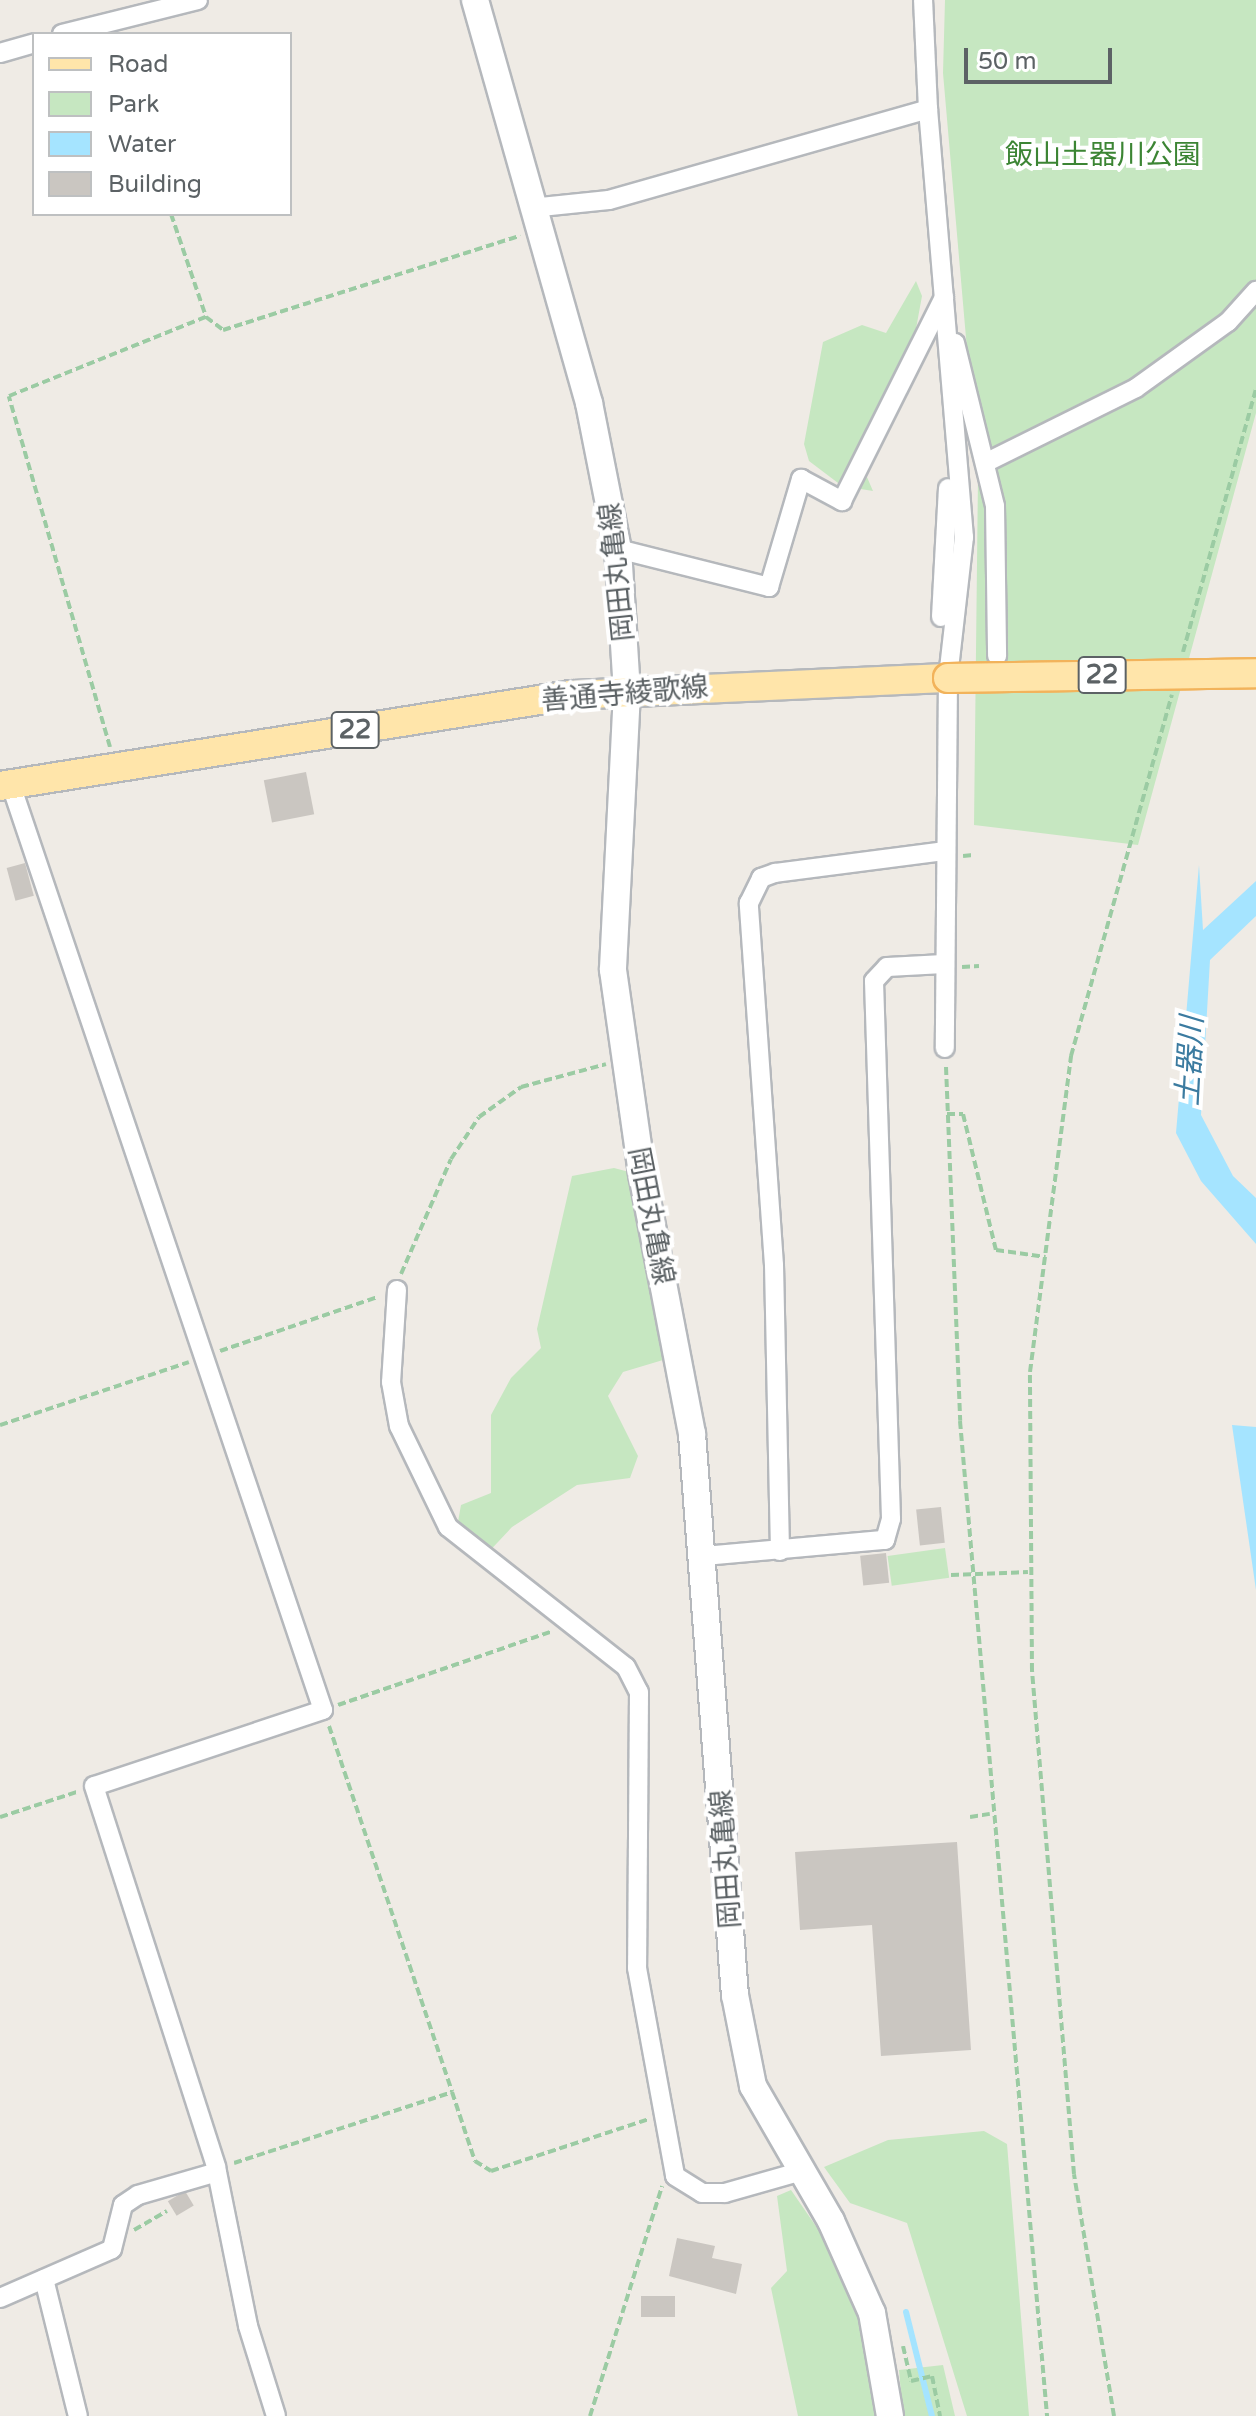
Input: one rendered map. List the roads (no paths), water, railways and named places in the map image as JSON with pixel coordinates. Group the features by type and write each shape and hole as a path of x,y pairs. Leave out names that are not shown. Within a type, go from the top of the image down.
{"main road":[{"name":"岡田丸亀線","path":"475,0 534,218 589,403 618,549 627,692 611,915 624,1063 692,1434 704,1556 735,1995 753,2086 802,2171 872,2313 890,2416"},
{"name":"善通寺綾歌線","path":"6,785 627,692 948,678 1256,673"}],"street":[{"path":"70,32 198,0"},
{"path":"923,0 928,109 946,294 964,537 948,678 945,1048"},
{"path":"0,53 32,44"},
{"path":"534,218 609,200 928,109"},
{"path":"987,462 1136,388 1228,322 1256,291"},
{"path":"618,549 769,587 801,479 842,501 946,294"},
{"path":"948,324 987,462 997,656"},
{"path":"941,617 950,507 939,352 948,324"},
{"path":"6,785 205,1356 323,1710 94,1786 217,2171 248,2326 276,2416"},
{"path":"780,1551 774,1265 749,903 761,878 775,873 945,851"},
{"path":"704,1556 878,1545 891,1519 874,981 887,967 944,964"},
{"path":"397,1290 391,1382 399,1426 448,1527 626,1667 644,1712 637,1968 672,2162 681,2185 702,2193 782,2181 802,2171"},
{"path":"0,2298 112,2249 118,2239 123,2205 217,2171"},
{"path":"44,2279 78,2416"}],"water":[{"name":"土器川","path":"1199,865 1203,930 1256,881 1256,916 1210,960 1201,1115 1233,1176 1256,1198 1256,1244 1201,1181 1176,1133"},
{"path":"1232,1425 1256,1427 1256,1590"}],"waterway":[{"path":"906,2312 932,2416"}],"park label":[{"name":"飯山土器川公園","path":"1103,155"}]}
